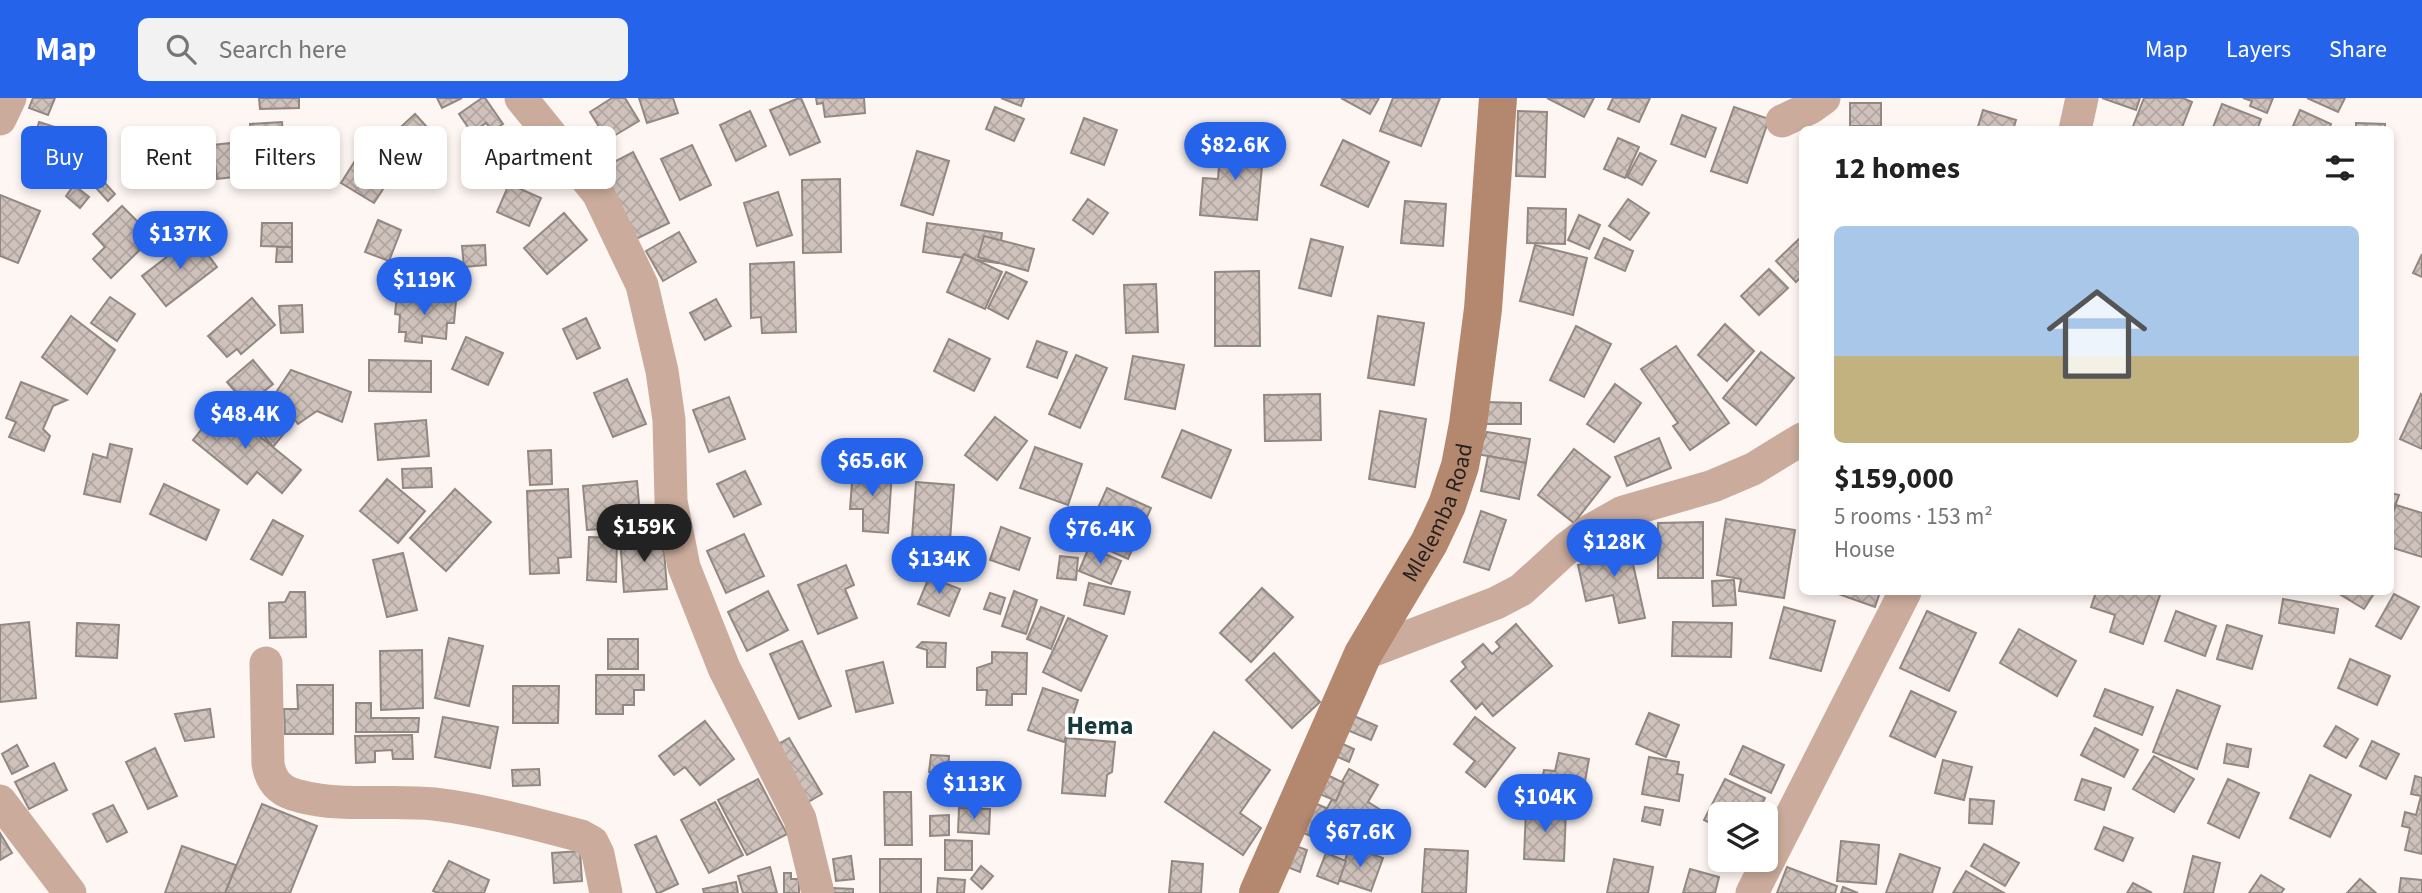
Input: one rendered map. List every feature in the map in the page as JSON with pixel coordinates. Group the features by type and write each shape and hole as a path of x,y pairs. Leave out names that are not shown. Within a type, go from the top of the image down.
{"street":[{"path":"0,119 10,98"},
{"path":"521,98 598,193 642,285 662,371 669,420 671,501 684,567 724,668 800,819 818,893"},
{"name":"Mlelemba Road","path":"1258,893 1363,654 1429,543 1447,505 1460,466 1483,309 1498,98"},
{"path":"1782,121 1811,108 1824,98"},
{"path":"2076,126 2082,98"},
{"path":"1363,654 1496,603 1521,590 1567,548 1591,530 1623,512 1713,486 1753,468 1799,441"},
{"path":"1752,893 1903,595"},
{"path":"266,663 268,764 271,778 280,788 298,796 345,803 431,804 496,814 581,836 592,842 598,854 606,893"},
{"path":"0,801 71,893"}],"building":[{"path":"33,98 55,98 48,115 29,108"},
{"path":"259,98 299,98 299,108 260,109"},
{"path":"437,98 462,98 442,108"},
{"path":"485,98 503,124 467,126 459,114"},
{"path":"612,98 625,98 639,121 616,135 616,126 598,126 590,112"},
{"path":"639,98 673,98 678,113 647,123"},
{"path":"799,98 820,142 790,155 770,110"},
{"path":"816,98 864,98 865,113 825,117 823,103 817,104"},
{"path":"1001,98 1024,98 1021,106"},
{"path":"1341,98 1379,98 1370,114"},
{"path":"1393,98 1440,98 1421,146 1380,131"},
{"path":"1547,98 1594,98 1584,117"},
{"path":"1613,98 1650,98 1639,122 1608,109"},
{"path":"2102,98 2140,98 2136,110"},
{"path":"2144,98 2183,98 2192,102 2183,126 2133,126"},
{"path":"2243,98 2273,98 2267,113 2250,106 2252,101"},
{"path":"2307,98 2345,98 2338,112"},
{"path":"1850,103 1881,103 1881,126 1850,126"},
{"path":"2222,104 2261,119 2258,126 2214,126"},
{"path":"995,107 1024,119 1014,141 986,129"},
{"path":"1734,107 1769,119 1747,183 1711,171"},
{"path":"1983,110 2016,120 2014,126 1978,126"},
{"path":"2300,110 2331,124 2330,126 2293,126"},
{"path":"750,111 766,146 736,161 720,125"},
{"path":"1518,111 1547,112 1545,177 1516,176"},
{"path":"415,114 426,126 402,126"},
{"path":"1682,115 1716,128 1705,157 1671,144"},
{"path":"1084,118 1117,130 1104,165 1071,153"},
{"path":"282,122 282,126 250,126"},
{"path":"2356,123 2385,124 2385,126 2356,126"},
{"path":"1618,138 1639,147 1625,178 1604,169"},
{"path":"1221,140 1264,144 1257,220 1200,215 1203,178 1218,179"},
{"path":"1343,140 1389,162 1368,207 1321,185"},
{"path":"230,143 230,178 217,179 216,145"},
{"path":"692,145 711,185 680,200 661,159"},
{"path":"917,151 949,161 933,215 901,205"},
{"path":"633,152 669,223 634,240 603,189 616,189 616,161"},
{"path":"1640,153 1656,161 1642,185 1627,177"},
{"path":"354,162 354,189 383,189 374,203 341,183"},
{"path":"840,179 841,252 803,253 802,180"},
{"path":"107,185 115,194 108,201 97,189 107,189"},
{"path":"71,189 79,189 89,197 80,208 66,196"},
{"path":"507,189 520,189 541,198 529,226 497,212"},
{"path":"778,192 792,235 757,246 744,203"},
{"path":"0,195 40,211 18,263 0,256"},
{"path":"1088,199 1108,213 1093,234 1073,220"},
{"path":"1628,199 1649,213 1630,240 1609,226"},
{"path":"1405,201 1446,204 1443,246 1401,243"},
{"path":"122,206 153,237 111,278 93,259 105,247 93,234"},
{"path":"1528,208 1566,209 1565,244 1527,243"},
{"path":"564,213 587,240 547,274 524,248"},
{"path":"1579,215 1600,225 1589,249 1568,240"},
{"path":"378,220 401,230 389,261 365,252"},
{"path":"262,223 292,223 292,247 261,246"},
{"path":"927,223 1002,233 998,263 923,252"},
{"path":"679,232 696,262 663,281 646,251"},
{"path":"194,236 217,267 166,306 142,276"},
{"path":"984,236 1034,249 1028,271 978,257"},
{"path":"1604,238 1633,251 1625,271 1595,258"},
{"path":"1311,239 1343,247 1331,296 1299,288"},
{"path":"1799,239 1799,279 1796,282 1776,261"},
{"path":"485,245 486,265 464,267 462,246"},
{"path":"1535,245 1587,258 1573,315 1520,301"},
{"path":"277,247 292,247 292,262 276,262"},
{"path":"964,254 1002,272 985,309 947,292"},
{"path":"2422,254 2422,277 2413,273"},
{"path":"794,262 796,332 762,333 761,317 751,318 750,264"},
{"path":"1769,269 1788,288 1759,315 1741,296"},
{"path":"1259,271 1260,346 1215,346 1215,272"},
{"path":"1006,272 1027,282 1008,319 988,308"},
{"path":"1156,284 1158,332 1126,333 1124,285"},
{"path":"397,295 456,301 454,323 447,323 446,339 422,336 422,343 405,341 406,332 399,332 400,315 395,314"},
{"path":"110,297 135,314 117,341 91,323"},
{"path":"252,298 275,325 241,354 237,349 227,357 208,336"},
{"path":"716,299 731,326 705,340 690,313"},
{"path":"302,305 303,332 281,333 279,306"},
{"path":"71,316 115,350 87,394 42,357"},
{"path":"1378,316 1424,323 1414,385 1368,378"},
{"path":"586,318 600,348 577,359 563,329"},
{"path":"1725,324 1754,351 1727,381 1698,355"},
{"path":"1576,326 1611,344 1584,397 1550,380"},
{"path":"466,337 503,353 488,385 452,369"},
{"path":"949,339 990,359 974,391 934,371"},
{"path":"1037,341 1067,352 1057,378 1027,367"},
{"path":"1676,346 1729,423 1690,450 1673,426 1678,423 1641,369"},
{"path":"1761,352 1794,378 1756,425 1723,398"},
{"path":"1076,355 1107,368 1080,428 1049,414"},
{"path":"1133,356 1184,365 1175,409 1125,399"},
{"path":"253,360 273,384 247,405 227,382"},
{"path":"369,360 431,361 431,392 369,391"},
{"path":"291,370 351,392 342,422 317,411 298,424 275,394"},
{"path":"627,379 646,424 613,437 594,393"},
{"path":"21,382 67,400 53,406 43,429 50,436 44,451 9,437 16,422 6,418"},
{"path":"1615,384 1641,403 1614,442 1587,424"},
{"path":"1320,394 1321,440 1265,441 1264,395"},
{"path":"2422,395 2422,449 2400,439"},
{"path":"729,397 745,439 709,452 693,410"},
{"path":"271,398 291,425 273,447 247,416"},
{"path":"1486,402 1521,403 1521,424 1486,424"},
{"path":"221,405 301,470 282,493 257,472 247,484 193,440"},
{"path":"1380,411 1426,419 1415,487 1369,479"},
{"path":"995,417 1027,441 997,480 965,455"},
{"path":"426,420 429,456 378,460 375,424"},
{"path":"1182,430 1231,450 1211,498 1162,477"},
{"path":"1487,432 1530,439 1526,463 1477,454"},
{"path":"1659,438 1671,468 1627,486 1615,457"},
{"path":"110,444 132,449 120,502 84,494 93,454 107,458"},
{"path":"1035,447 1082,464 1068,505 1020,488"},
{"path":"1574,449 1610,477 1574,523 1538,495"},
{"path":"551,450 552,484 530,485 528,451"},
{"path":"1488,456 1526,463 1519,499 1481,491"},
{"path":"431,468 432,487 403,488 402,469"},
{"path":"853,469 892,471 888,533 863,531 863,509 850,509"},
{"path":"745,471 761,504 734,517 717,484"},
{"path":"387,479 425,511 398,543 360,511"},
{"path":"637,481 641,526 587,530 583,486"},
{"path":"916,482 954,485 950,541 912,538"},
{"path":"164,484 219,510 206,540 150,514"},
{"path":"1107,488 1151,508 1128,559 1084,539"},
{"path":"455,489 491,522 446,571 410,538"},
{"path":"568,489 571,557 558,558 559,573 530,574 527,491"},
{"path":"2394,494 2399,495 2394,509"},
{"path":"2396,505 2422,513 2422,557 2394,548"},
{"path":"1481,511 1506,520 1489,570 1464,562"},
{"path":"1726,519 1795,530 1784,598 1739,591 1741,579 1717,575"},
{"path":"273,520 303,536 282,575 251,559"},
{"path":"1703,522 1703,578 1658,578 1658,523"},
{"path":"1001,527 1030,538 1019,570 990,560"},
{"path":"744,534 764,576 726,593 707,551"},
{"path":"663,536 667,589 624,592 620,539"},
{"path":"589,537 617,538 616,582 587,580"},
{"path":"1627,537 1645,618 1619,623 1613,595 1586,601 1578,565 1600,560 1596,544"},
{"path":"1089,547 1121,561 1111,584 1079,571"},
{"path":"403,553 417,610 387,617 373,560"},
{"path":"1060,556 1078,558 1076,580 1057,578"},
{"path":"846,565 854,585 845,589 857,618 818,634 798,585"},
{"path":"929,577 960,589 949,616 918,604"},
{"path":"1734,580 1736,605 1713,606 1712,581"},
{"path":"1089,583 1130,592 1124,614 1084,605"},
{"path":"1262,588 1293,617 1251,662 1220,633"},
{"path":"768,591 788,630 747,651 728,612"},
{"path":"1014,591 1037,600 1026,634 1002,626"},
{"path":"290,592 305,592 306,637 270,638 269,603 285,602"},
{"path":"990,593 1005,598 1000,614 984,609"},
{"path":"2394,594 2419,607 2401,639 2376,626"},
{"path":"1841,595 1879,595 1875,607"},
{"path":"2095,595 2160,595 2143,644 2110,632 2115,615 2091,607"},
{"path":"2341,595 2373,595 2364,609"},
{"path":"2283,599 2338,609 2334,633 2279,623"},
{"path":"1041,607 1064,616 1051,649 1027,639"},
{"path":"1784,607 1835,621 1821,671 1770,658"},
{"path":"1927,611 1976,633 1949,691 1900,668"},
{"path":"2176,611 2216,626 2205,656 2165,641"},
{"path":"1068,618 1107,636 1081,691 1043,672"},
{"path":"29,622 36,698 0,702 0,625"},
{"path":"1673,622 1732,623 1731,657 1672,656"},
{"path":"77,623 119,625 117,658 76,656"},
{"path":"1516,624 1552,666 1493,716 1482,703 1476,709 1451,681 1466,667 1462,662 1483,644 1492,654 1500,647 1496,642"},
{"path":"2227,625 2262,636 2252,669 2217,659"},
{"path":"2019,629 2076,661 2057,696 2000,663"},
{"path":"449,638 483,646 469,706 435,698"},
{"path":"608,639 638,639 638,669 608,669"},
{"path":"802,641 831,706 799,719 770,654"},
{"path":"922,642 946,643 945,667 927,667 927,650 917,647"},
{"path":"422,650 423,708 381,710 380,651"},
{"path":"992,652 1027,653 1026,694 1012,694 1012,705 986,705 987,690 977,690 977,668 992,663"},
{"path":"1274,653 1320,702 1292,728 1246,680"},
{"path":"2350,659 2390,676 2377,705 2338,688"},
{"path":"883,662 893,703 856,712 846,671"},
{"path":"596,675 644,675 644,690 634,690 634,705 623,705 623,714 596,714"},
{"path":"297,685 333,685 333,734 285,734 284,709 298,709"},
{"path":"513,686 559,686 558,723 513,723"},
{"path":"1043,688 1078,700 1064,742 1028,730"},
{"path":"2105,689 2153,707 2142,735 2094,716"},
{"path":"2177,690 2220,706 2197,769 2153,752"},
{"path":"1911,691 1956,712 1935,757 1890,736"},
{"path":"356,703 371,703 371,718 419,718 418,732 356,732"},
{"path":"210,709 214,737 185,741 175,714"},
{"path":"1347,713 1377,726 1371,740 1340,727"},
{"path":"1649,713 1679,725 1666,757 1636,744"},
{"path":"443,717 498,727 490,768 435,757"},
{"path":"1475,717 1515,748 1485,787 1466,772 1475,761 1454,744"},
{"path":"705,721 734,759 700,785 685,767 674,775 659,756"},
{"path":"2336,726 2358,739 2346,758 2324,746"},
{"path":"2095,728 2138,750 2124,777 2081,755"},
{"path":"1214,732 1270,770 1240,813 1261,828 1243,855 1165,802"},
{"path":"412,735 413,759 393,759 392,750 375,751 375,762 356,763 355,736"},
{"path":"789,738 822,794 805,804 771,748"},
{"path":"1066,738 1115,742 1112,772 1107,775 1105,796 1062,793"},
{"path":"1336,741 1354,749 1349,762 1331,754"},
{"path":"2372,741 2399,754 2386,779 2360,766"},
{"path":"2227,744 2251,749 2248,767 2224,763"},
{"path":"17,745 28,766 12,774 2,754"},
{"path":"1743,746 1784,765 1771,793 1730,774"},
{"path":"155,748 177,796 148,809 126,762"},
{"path":"1559,753 1589,759 1582,798 1540,791 1544,770 1555,771"},
{"path":"931,755 949,756 948,773 929,772"},
{"path":"2154,756 2194,779 2174,812 2133,789"},
{"path":"1649,757 1679,762 1677,774 1683,775 1679,801 1642,794"},
{"path":"1943,760 1972,767 1964,800 1935,793"},
{"path":"972,762 996,771 993,795 963,783"},
{"path":"54,763 67,790 29,809 15,782"},
{"path":"539,769 540,785 513,786 512,770"},
{"path":"1349,769 1378,785 1368,802 1381,810 1368,834 1326,810"},
{"path":"1323,773 1344,783 1336,801 1315,792"},
{"path":"2310,775 2351,795 2330,837 2290,818"},
{"path":"2415,776 2422,778 2422,854 2405,850 2410,828 2402,826 2405,812 2416,815 2421,796 2411,794"},
{"path":"932,778 953,778 953,787 932,787"},
{"path":"758,779 787,834 747,855 718,800"},
{"path":"1725,779 1765,798 1763,802 1713,802"},
{"path":"2082,779 2111,788 2104,810 2075,800"},
{"path":"2228,779 2259,793 2239,838 2208,823"},
{"path":"884,792 911,792 912,845 885,845"},
{"path":"1970,799 1994,801 1992,824 1969,823"},
{"path":"1310,801 1326,808 1313,837 1296,830"},
{"path":"715,802 743,855 709,873 681,820"},
{"path":"262,804 317,826 290,893 225,893"},
{"path":"113,805 127,832 107,842 93,814"},
{"path":"1645,807 1663,810 1660,825 1642,821"},
{"path":"959,808 990,809 989,834 958,832"},
{"path":"1526,808 1566,810 1564,861 1524,859"},
{"path":"949,815 949,835 930,836 930,816"},
{"path":"2104,827 2133,838 2123,861 2095,849"},
{"path":"0,833 12,853 0,860"},
{"path":"656,836 678,884 659,893 635,845"},
{"path":"945,840 972,841 972,870 945,870"},
{"path":"1841,841 1879,845 1876,884 1837,881"},
{"path":"1285,842 1307,850 1300,872 1277,863"},
{"path":"1984,844 2019,863 2005,886 1971,866"},
{"path":"182,846 236,865 225,893 165,893"},
{"path":"1350,846 1383,858 1371,891 1338,880"},
{"path":"1425,849 1468,851 1466,893 1422,893"},
{"path":"580,851 582,881 554,883 552,853"},
{"path":"1326,853 1346,861 1338,884 1317,876"},
{"path":"1900,854 1940,868 1932,893 1886,893"},
{"path":"851,856 854,879 836,881 833,859"},
{"path":"2193,856 2220,863 2213,893 2184,893"},
{"path":"880,859 921,859 921,893 880,893"},
{"path":"1614,859 1653,867 1648,893 1607,893"},
{"path":"449,861 489,880 484,893 433,891"},
{"path":"1172,861 1203,864 1201,893 1169,893"},
{"path":"981,866 993,876 982,889 971,879"},
{"path":"770,867 777,893 743,893 738,876"},
{"path":"1787,867 1837,886 1835,893 1777,893"},
{"path":"1690,869 1719,877 1715,893 1683,893"},
{"path":"1966,871 2004,893 1953,893"},
{"path":"784,873 791,873 791,879 799,879 799,893 784,893"},
{"path":"2261,875 2284,889 2281,893 2249,893"},
{"path":"938,878 965,880 964,893 937,893"},
{"path":"2401,878 2422,880 2422,893 2399,893"},
{"path":"2360,879 2376,893 2347,893"},
{"path":"736,882 738,893 704,893 703,889"},
{"path":"2133,883 2152,893 2127,893"},
{"path":"1843,887 1858,893 1841,893"},
{"path":"833,888 853,889 853,893 833,893"}],"district":[{"name":"Hema","path":"1100,725"}]}
